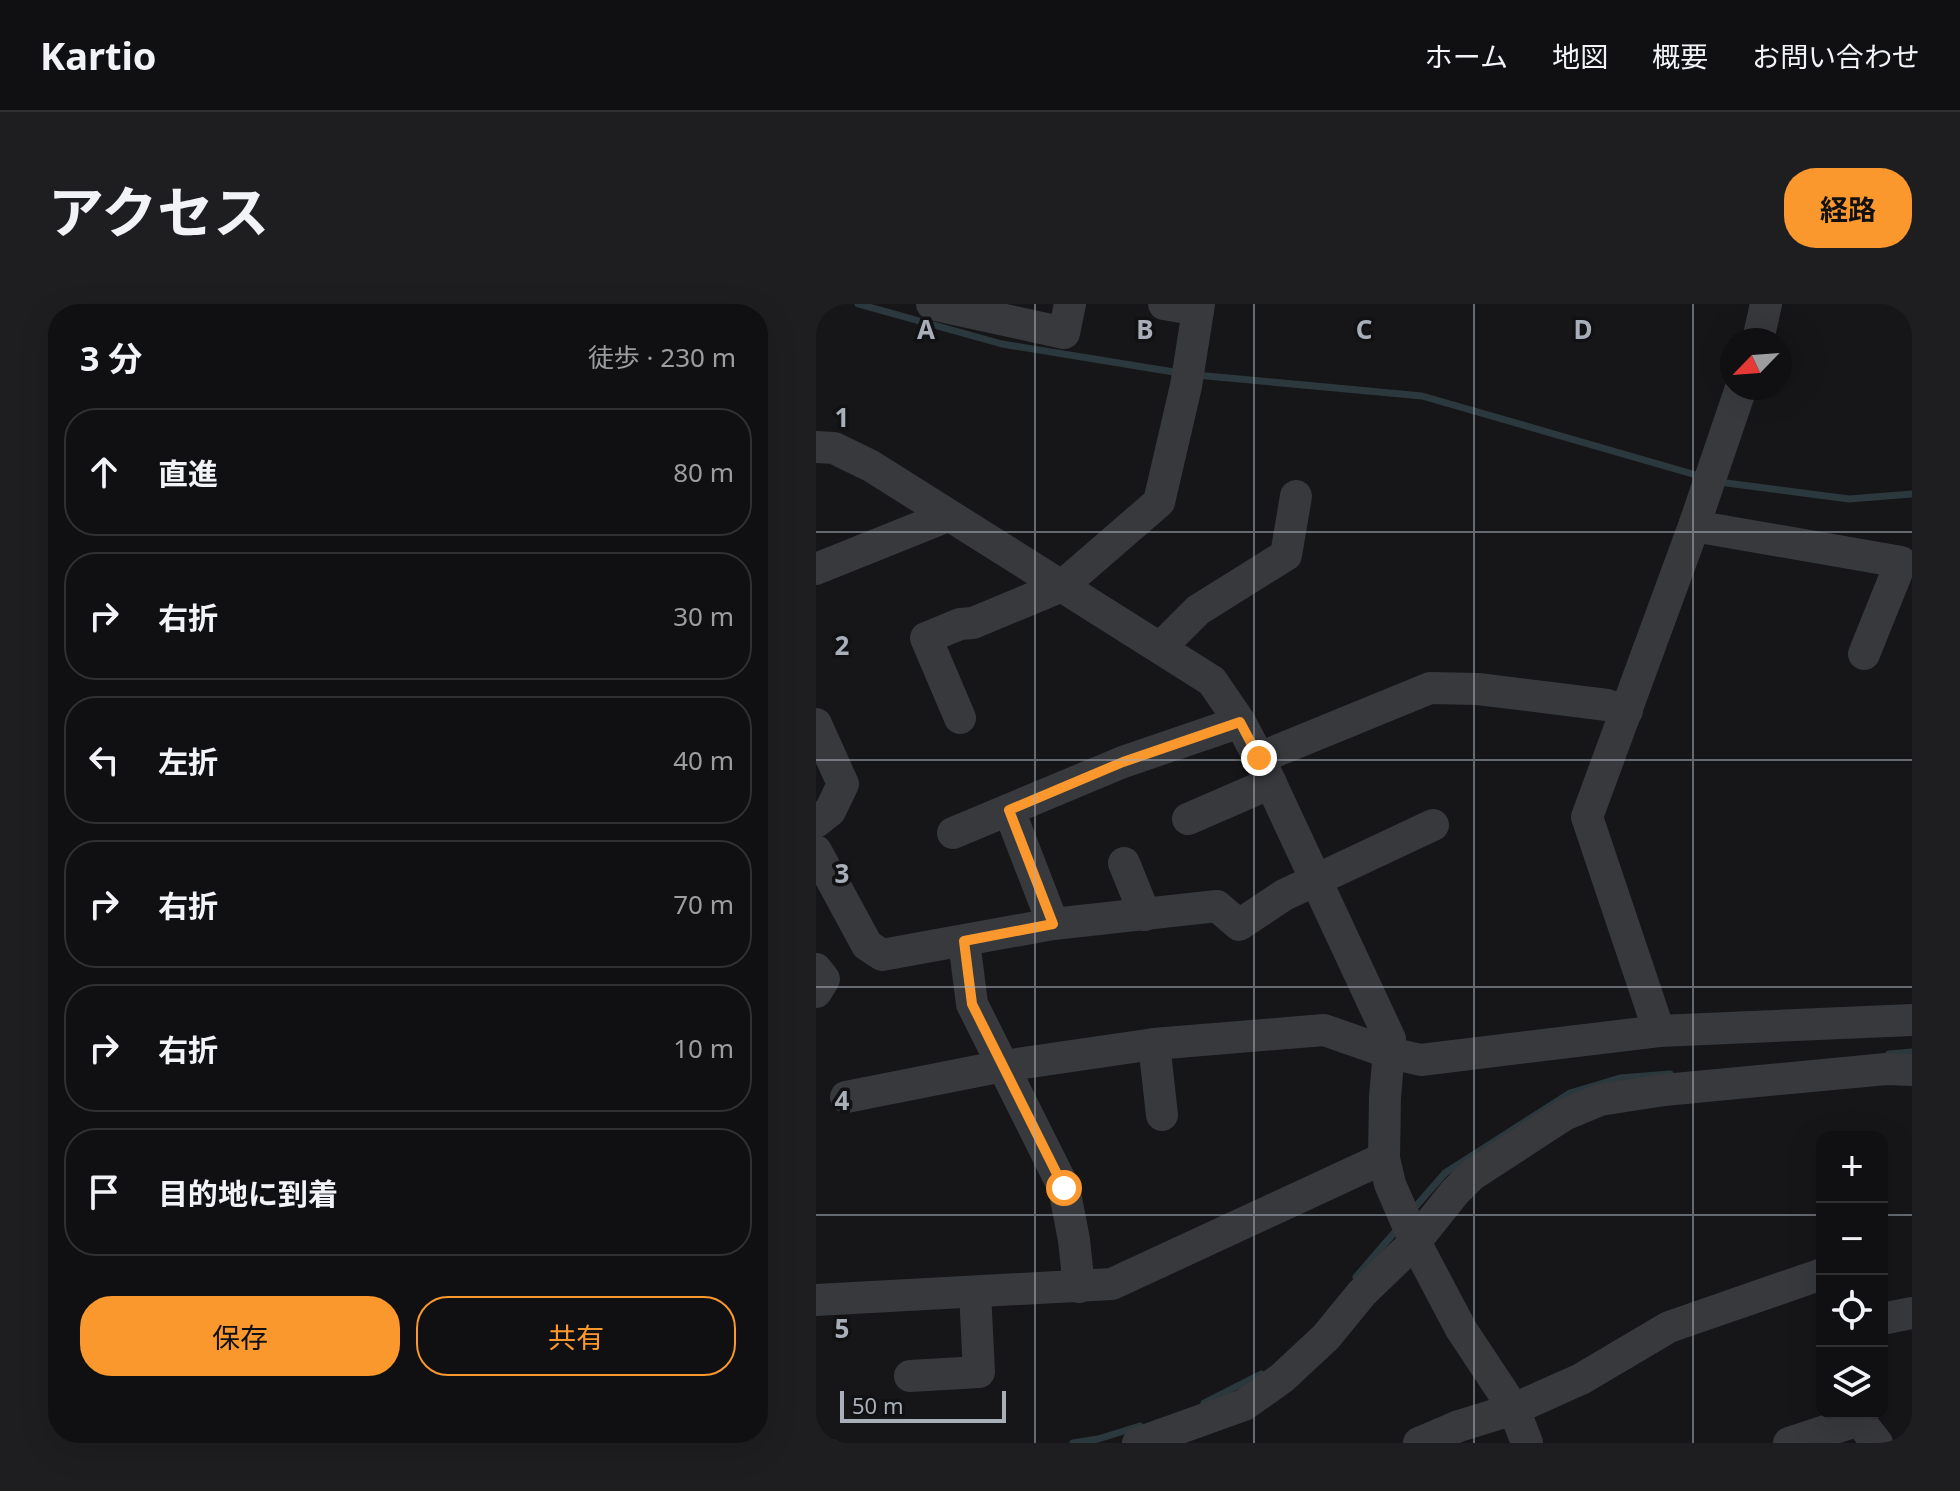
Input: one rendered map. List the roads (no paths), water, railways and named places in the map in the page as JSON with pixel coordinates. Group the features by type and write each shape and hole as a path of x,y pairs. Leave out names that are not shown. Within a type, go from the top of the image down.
{"street":[{"path":"932,304 1064,333 1070,304"},
{"path":"960,718 926,638 960,624 973,623 1062,586 1159,502 1188,373 1199,307 1164,304"},
{"path":"1761,328 1766,304"},
{"path":"1659,1031 1587,817 1737,400"},
{"path":"816,447 834,448 871,466 1212,681 1240,722 1265,770 1390,1039 1384,1158 1390,1184 1461,1329 1514,1409 1527,1443"},
{"path":"1161,647 1198,610 1286,555 1296,496"},
{"path":"816,569 948,516"},
{"path":"1694,526 1901,562 1864,654"},
{"path":"1188,819 1265,770 1430,688 1478,689 1607,705 1627,711"},
{"path":"953,833 1123,762 1240,722"},
{"path":"816,724 843,784 830,811 816,822"},
{"path":"1009,810 1053,924"},
{"path":"816,851 867,945 882,955 1053,924 1217,906 1239,925 1284,895 1433,825"},
{"path":"1124,863 1145,915"},
{"path":"964,941 972,1004 1064,1188 1079,1287"},
{"path":"816,969 824,979 816,992"},
{"path":"846,1097 1003,1066 1154,1044 1324,1030 1390,1053 1421,1060 1659,1031 1912,1020"},
{"path":"1154,1044 1162,1115"},
{"path":"1138,1443 1244,1405 1282,1378 1326,1337 1410,1229 1472,1175 1564,1115 1600,1100 1664,1090 1886,1069 1912,1070"},
{"path":"816,1300 1112,1284 1384,1158"},
{"path":"1419,1443 1459,1426 1514,1409 1581,1379 1669,1327 1819,1275"},
{"path":"910,1376 979,1372 975,1292"},
{"path":"1888,1318 1912,1313"},
{"path":"1789,1443 1867,1425"}],"waterway":[{"path":"858,304 1002,344 1180,373"},
{"path":"1196,375 1422,396 1703,477"},
{"path":"1719,482 1849,499 1912,494"},
{"path":"1889,1054 1912,1052"},
{"path":"1410,1213 1445,1173 1570,1093 1620,1078 1670,1074"},
{"path":"1356,1277 1400,1226"},
{"path":"1204,1403 1261,1374"},
{"path":"1073,1443 1140,1426"},
{"path":"816,1440 834,1443"}]}
